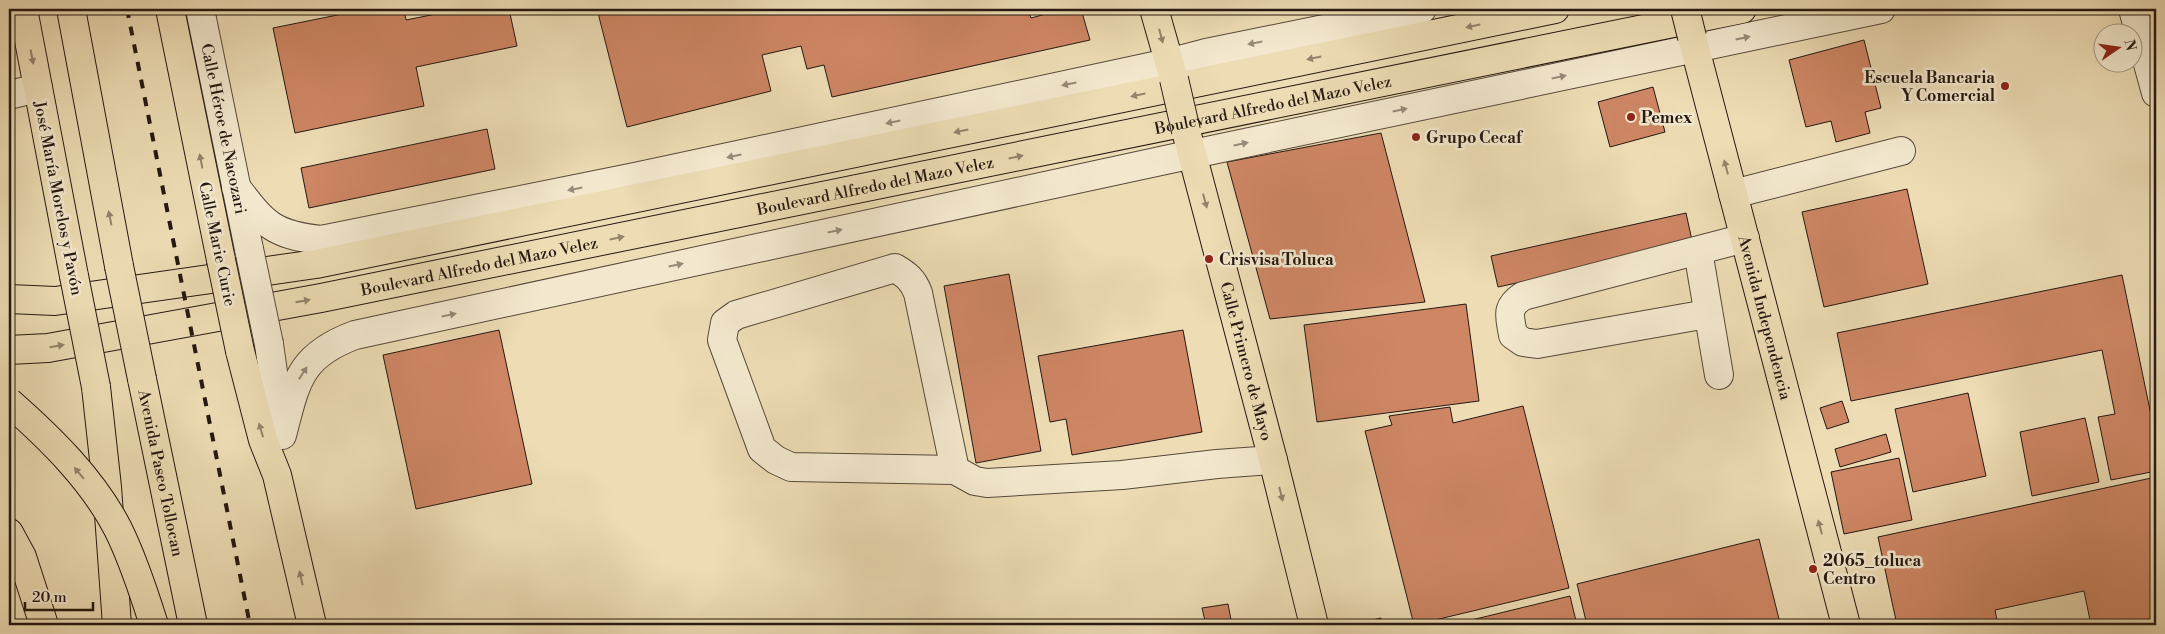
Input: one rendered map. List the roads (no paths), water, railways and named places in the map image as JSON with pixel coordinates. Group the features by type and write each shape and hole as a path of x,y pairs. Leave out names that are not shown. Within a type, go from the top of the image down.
{"main road":[{"name":"José María Morelos y Pavón","path":"23,9 96,388 107,487 117,625"},
{"name":"Avenida Paseo Tollocan","path":"71,9 119,266 193,625"},
{"name":"Calle Marie Curie","path":"170,9 240,350 264,440 278,475"},
{"name":"Calle Primero de Mayo","path":"1154,9 1314,625"},
{"path":"9,299 55,300 316,264 1555,9"},
{"name":"Avenida Independencia","path":"1685,9 1846,625"},
{"name":"Boulevard Alfredo del Mazo Velez","path":"9,350 48,348 321,298 1742,9"},
{"path":"9,402 43,432 83,477 117,528 142,587 154,625"},
{"path":"278,475 312,625"},
{"path":"9,532 22,558 44,625"}],"street":[{"name":"Calle Héroe de Nacozari","path":"200,9 269,344 282,435"},
{"path":"236,187 254,211 275,229 300,238 321,240 1171,71 1206,53 1334,18 1422,9"},
{"name":"Boulevard Alfredo del Mazo Velez","path":"282,435 290,398 306,367 328,347 355,335 1190,142 1694,43 1881,9"},
{"path":"2133,9 2156,93"},
{"path":"9,95 38,88"},
{"path":"1734,194 1901,151"},
{"path":"1707,314 1537,344 1523,342 1513,335 1510,310 1513,303 1523,296 1745,238"},
{"path":"1698,251 1707,314 1719,375"},
{"path":"955,470 918,293 914,282 907,275 895,268 736,315 725,323 722,340 762,449 776,460 791,467 955,470 975,481 987,483 1122,475 1272,460"},
{"path":"278,475 282,435"}],"railway":[{"path":"127,9 250,625"}],"place":[{"name":"Escuela Bancaria Y Comercial","path":"2005,86"},
{"name":"Pemex","path":"1631,117"},
{"name":"Grupo Cecaf","path":"1416,137"},
{"name":"Crisvisa Toluca","path":"1209,259"},
{"name":"2065_toluca Centro","path":"1813,569"}]}
